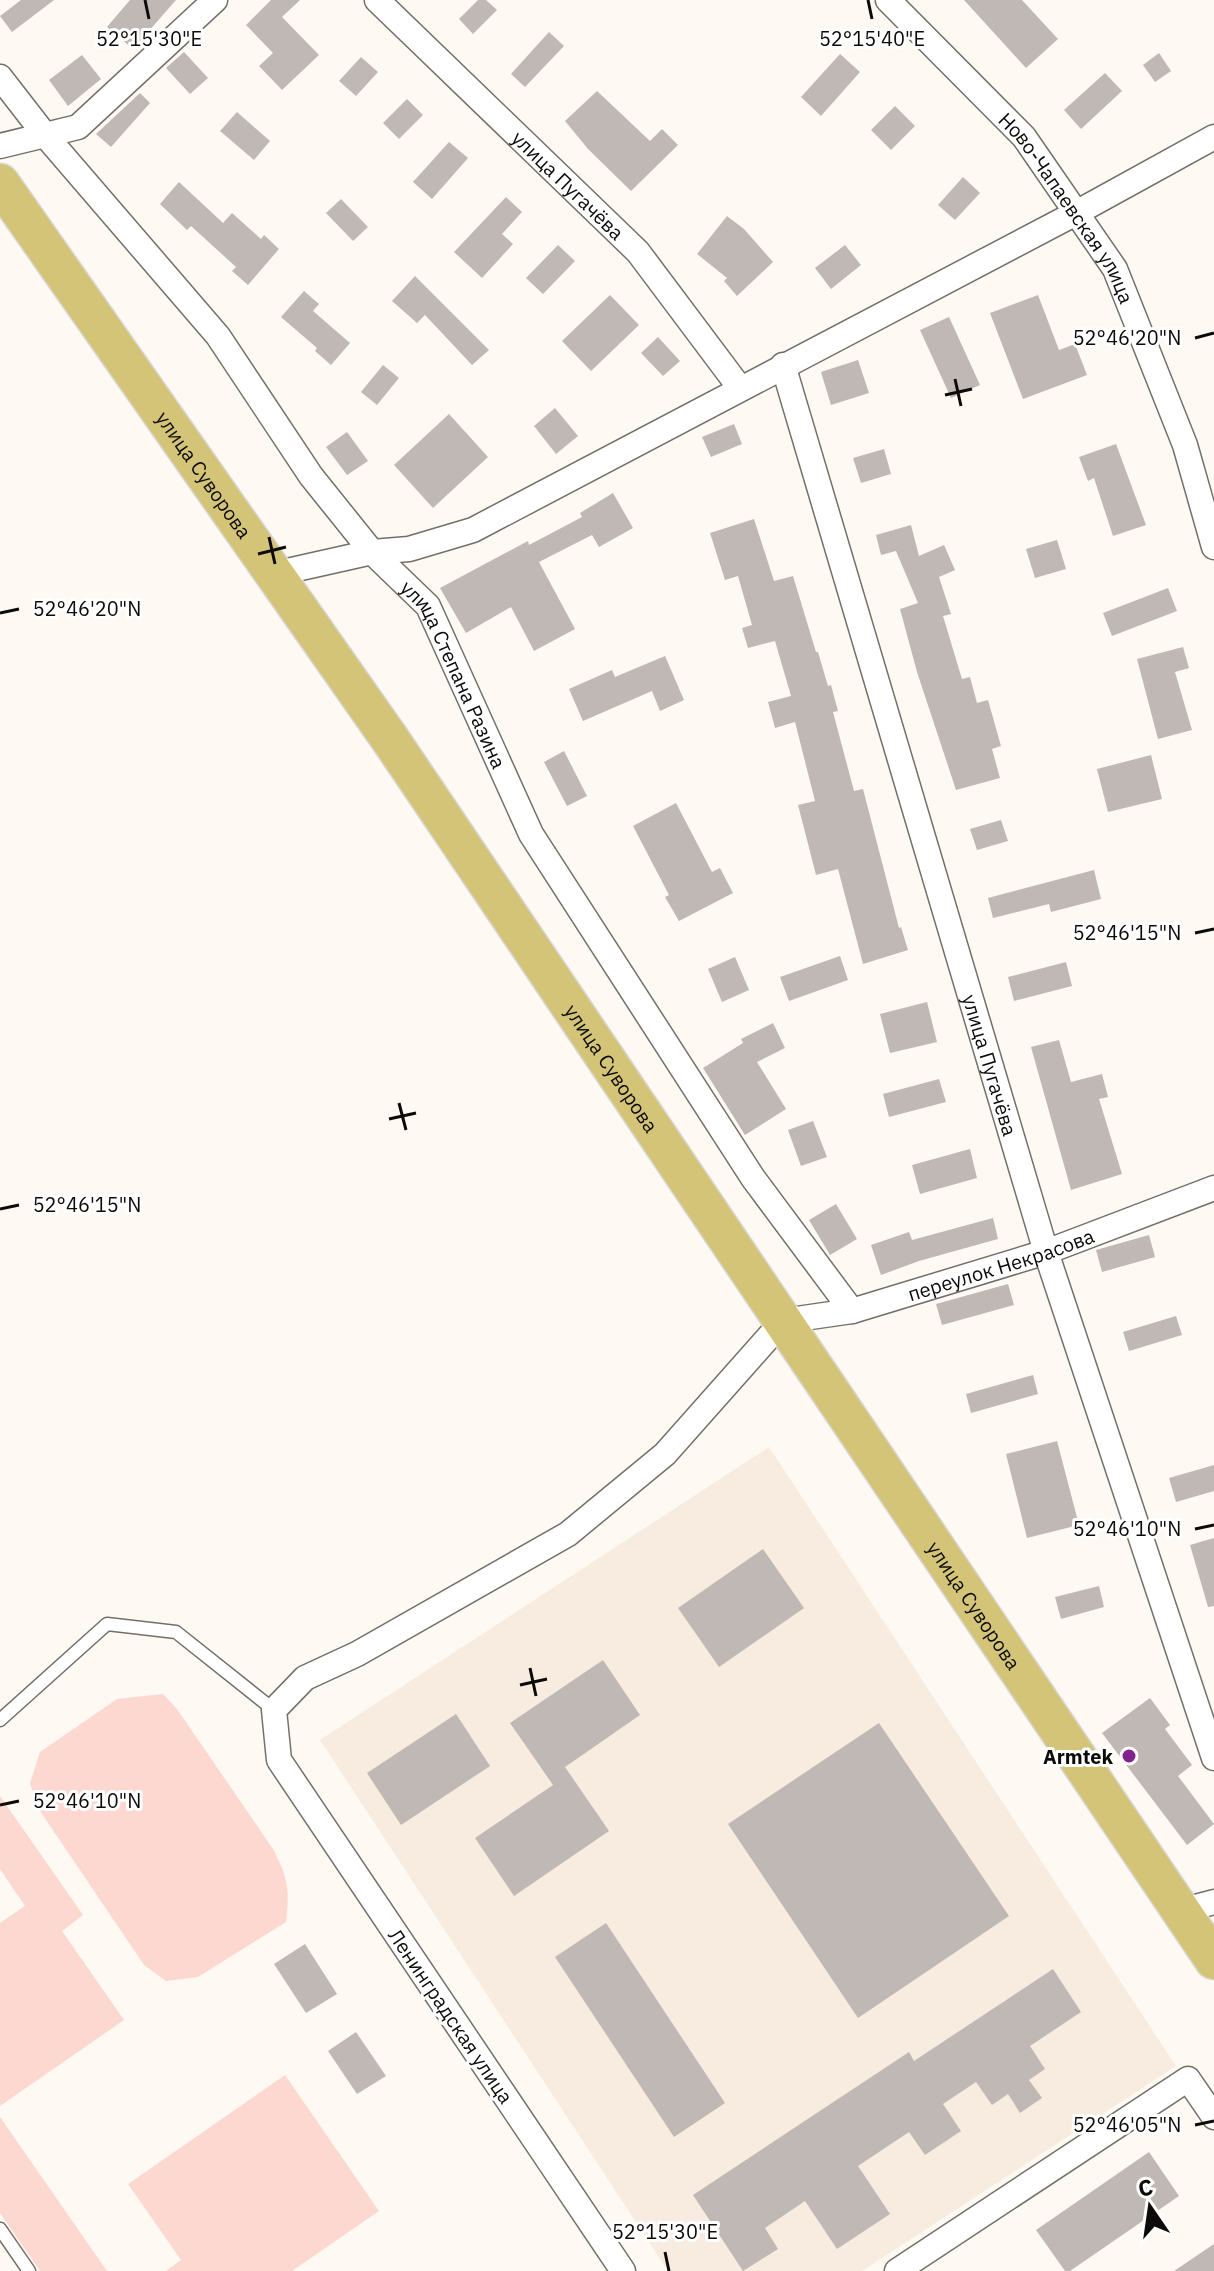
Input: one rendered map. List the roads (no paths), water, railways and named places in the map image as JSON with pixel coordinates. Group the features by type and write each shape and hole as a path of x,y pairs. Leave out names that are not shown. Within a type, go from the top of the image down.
{"main road":[{"name":"улица Суворова","path":"0,183 392,742 783,1321 1197,1906 1214,1960"}],"street":[{"path":"0,146 78,127 215,0"},
{"name":"улица Пугачёва","path":"377,0 638,252 740,388"},
{"name":"Ново-Чапаевская улица","path":"888,0 1024,137 1115,269 1185,445 1214,547"},
{"name":"улица Степана Разина","path":"0,77 45,135 218,336 311,476 372,552 428,606 531,834 753,1178 852,1311"},
{"path":"274,574 372,552 409,549 473,530 1076,213 1214,137"},
{"name":"улица Пугачёва","path":"783,365 1046,1252 1214,1758"},
{"name":"переулок Некрасова","path":"783,1321 852,1311 1046,1252 1214,1188"},
{"path":"274,1710 305,1678 357,1654 568,1534 665,1454 783,1321"},
{"name":"Ленинградская улица","path":"274,1710 279,1760 623,2271"},
{"path":"897,2271 934,2261 1188,2079 1214,2117"}],"lane":[{"path":"0,1720 107,1624 176,1632 274,1710"},
{"path":"0,2229 29,2271"}],"place":[{"name":"Armtek","path":"1129,1756"}]}
